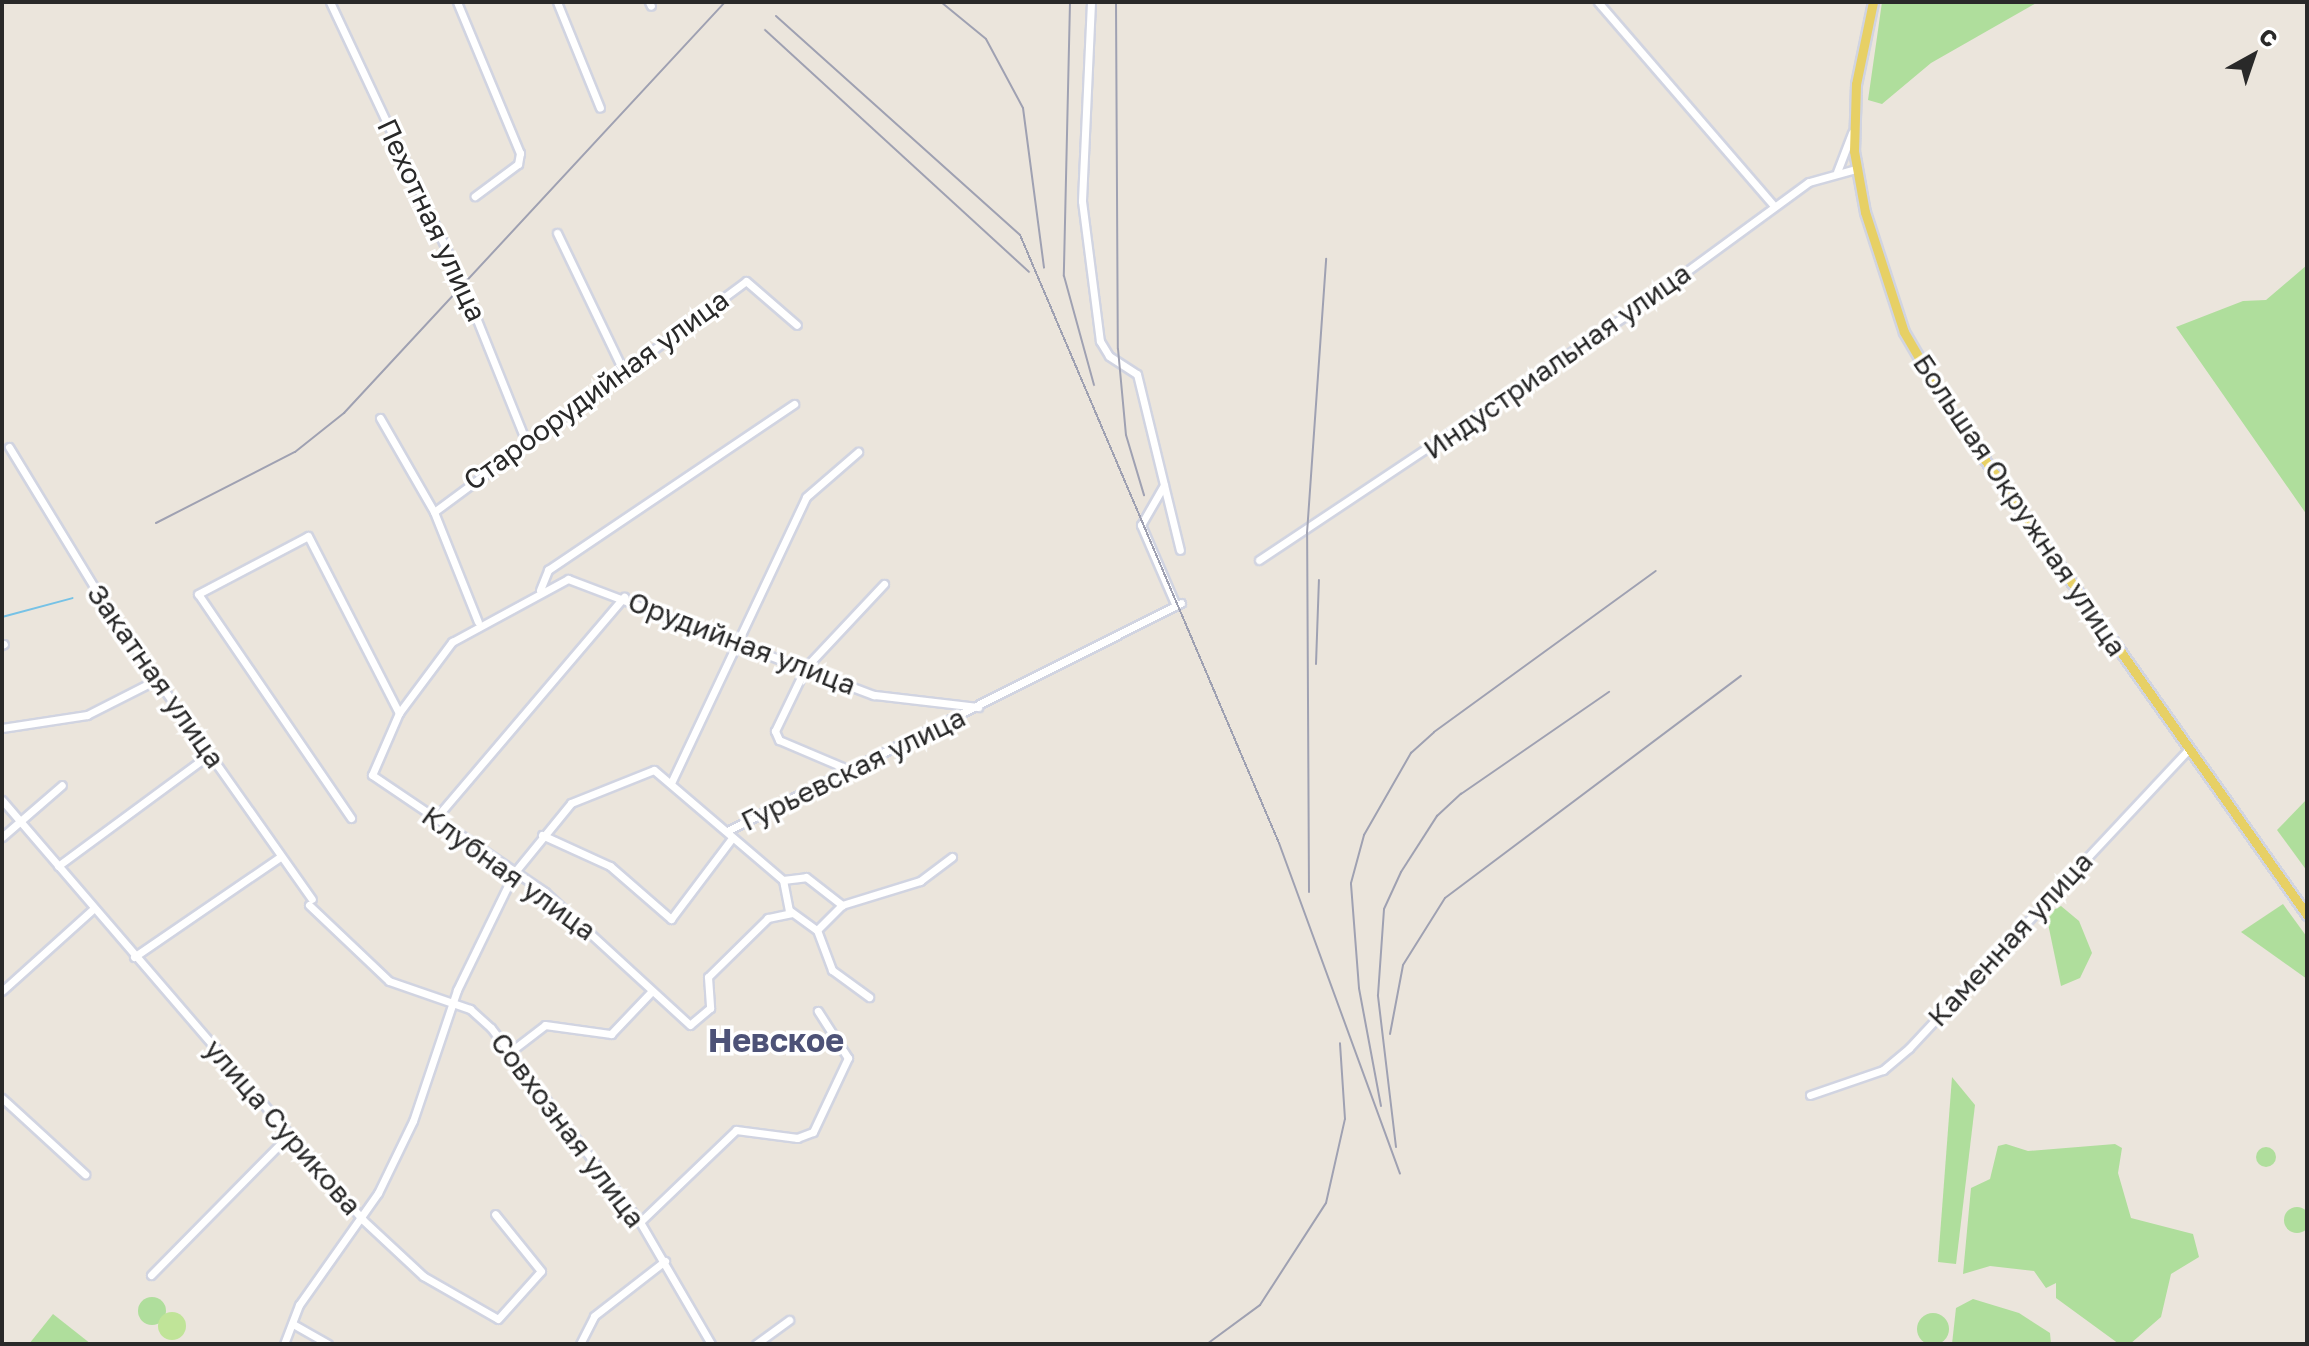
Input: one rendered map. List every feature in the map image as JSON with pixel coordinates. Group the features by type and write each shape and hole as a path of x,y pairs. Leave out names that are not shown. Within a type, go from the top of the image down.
{"main road":[{"name":"Большая Окружная улица","path":"1873,2 1854,127 1856,169 1890,297 1922,367 2307,915"}],"street":[{"name":"Пехотная улица","path":"330,2 463,285 525,439"},
{"path":"457,2 520,153 518,164 475,196"},
{"path":"557,2 600,108"},
{"path":"1091,2 1082,201 1100,341 1109,356 1137,374 1180,550"},
{"path":"1598,2 1774,206"},
{"path":"1837,172 1854,127"},
{"name":"Индустриальная улица","path":"1259,560 1627,315 1774,206 1837,172 1856,169"},
{"path":"557,233 623,370"},
{"name":"Староорудийная улица","path":"434,512 519,452 525,439 746,281 797,325"},
{"path":"540,590 548,570 794,404"},
{"path":"380,418 434,512 478,622"},
{"name":"Закатная улица","path":"9,447 156,680 310,902"},
{"path":"671,783 736,639 806,497 858,452"},
{"path":"978,707 1179,605 1141,525 1164,485"},
{"path":"351,818 198,594 308,536 399,713"},
{"name":"Орудийная улица","path":"372,775 399,713 452,642 478,622 568,579 624,597 905,703 978,707"},
{"path":"852,771 775,736 806,667 884,584"},
{"path":"435,819 624,597"},
{"path":"2,728 87,715 156,680"},
{"name":"Гурьевская улица","path":"729,834 978,707"},
{"name":"Каменная улица","path":"1810,1095 1883,1070 1909,1048 2189,749"},
{"path":"58,866 210,754"},
{"path":"284,1344 299,1305 363,1220 413,1121 456,1006 457,990 514,873 571,803 634,775 654,770 783,880 792,913 817,930 832,970 869,997"},
{"name":"Клубная улица","path":"372,775 583,923 681,1021 698,1024 710,1008 708,977 768,918 792,913"},
{"path":"2,837 62,785"},
{"name":"улица Сурикова","path":"2,800 363,1220 423,1276 498,1319 541,1271 495,1214"},
{"path":"542,835 610,866 671,919 729,834"},
{"path":"134,957 280,857"},
{"path":"817,930 842,905 920,881 952,857"},
{"path":"783,880 806,877 842,905"},
{"name":"Совхозная улица","path":"310,902 379,974 481,1018 640,1222 711,1344"},
{"path":"2,991 93,909"},
{"path":"510,1052 545,1025 611,1034 652,991"},
{"path":"640,1222 736,1130 797,1138 813,1132 848,1058 818,1011"},
{"path":"2,1098 86,1172"},
{"path":"151,1275 171,1262 288,1136"},
{"path":"580,1344 594,1316 665,1261"},
{"path":"756,1344 789,1320"},
{"path":"293,1324 328,1344"}],"green space":[{"path":"1882,2 2038,2 1931,63 1882,104 1868,100"},
{"path":"2307,265 2307,515 2176,327 2243,301 2266,300"},
{"path":"2307,799 2307,871 2277,830"},
{"path":"2283,904 2307,937 2307,979 2241,932"},
{"path":"2061,906 2079,921 2092,953 2080,978 2061,986 2046,914"},
{"path":"1952,1077 1975,1105 1956,1264 1938,1262"},
{"path":"2006,1144 2028,1151 2115,1144 2122,1148 2118,1173 2131,1218 2193,1234 2199,1257 2171,1274 2161,1317 2130,1344 2119,1344 2056,1298 2056,1283 2046,1288 2034,1271 1990,1266 1963,1274 1971,1188 1990,1179 1998,1146"},
{"path":"2266,1147 2273,1150 2276,1157 2273,1164 2266,1167 2259,1164 2256,1157 2259,1150"},
{"path":"2297,1207 2306,1211 2310,1220 2306,1229 2297,1233 2288,1229 2284,1220 2288,1211"},
{"path":"152,1297 162,1301 166,1311 162,1321 152,1325 142,1321 138,1311 142,1301"},
{"path":"1973,1299 2019,1313 2050,1333 2051,1344 1952,1344 1956,1308"},
{"path":"172,1312 182,1316 186,1326 182,1336 172,1340 162,1336 158,1326 162,1316"},
{"path":"1933,1313 1945,1317 1949,1329 1945,1341 1933,1345 1921,1341 1917,1329 1921,1317"},
{"path":"53,1314 91,1344 29,1344"}],"waterway":[{"path":"2,617 73,598"}],"railway":[{"path":"156,523 295,452 344,413 725,2"},
{"path":"941,2 986,39 1023,108 1044,268"},
{"path":"1070,2 1064,276 1094,385"},
{"path":"1116,2 1118,349 1126,435 1144,495"},
{"path":"776,16 1020,235 1279,843 1400,1174"},
{"path":"765,30 1029,272"},
{"path":"1309,892 1307,533 1326,259"},
{"path":"1381,1106 1359,988 1351,883 1364,835 1411,753 1434,732 1656,571"},
{"path":"1316,664 1319,580"},
{"path":"1390,1034 1403,965 1445,898 1741,676"},
{"path":"1396,1147 1378,995 1384,909 1401,872 1437,816 1461,794 1609,692"},
{"path":"1207,1344 1260,1305 1326,1203 1345,1119 1340,1043"}],"district":[{"name":"Невское","path":"776,1040"}]}
